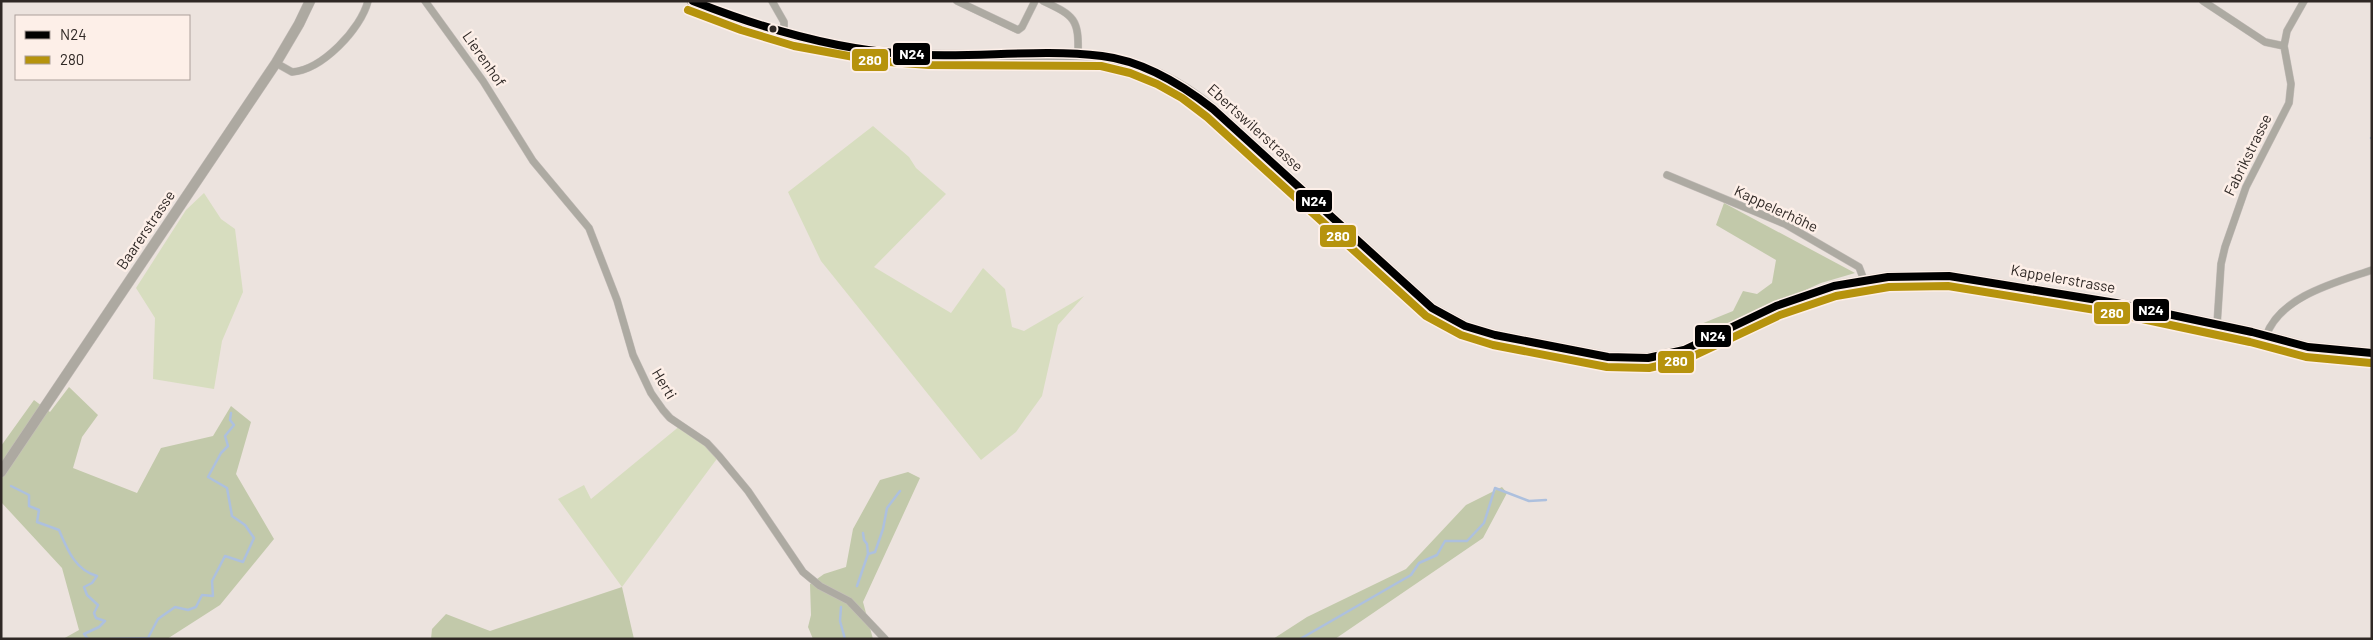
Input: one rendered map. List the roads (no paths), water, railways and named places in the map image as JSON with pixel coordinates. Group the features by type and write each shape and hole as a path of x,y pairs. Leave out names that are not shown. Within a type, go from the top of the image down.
{"street":[{"name":"Baarerstrasse","path":"1,472 276,63 300,24 310,1"},
{"path":"276,63 292,72 310,68 340,45 352,33 368,1"},
{"name":"Lierenhof","path":"425,1 484,81 517,135"},
{"name":"Ebertswilerstrasse","path":"692,1 748,23 784,34 840,46 897,53 1102,56 1137,64 1163,74 1186,88 1213,109 1414,294 1442,315 1481,331 1608,357 1658,356 1700,344 1797,297 1834,286 1864,280"},
{"path":"772,1 784,22 784,34"},
{"path":"957,1 1018,30 1022,27 1035,1"},
{"path":"1043,1 1062,10 1075,20 1079,32 1078,55"},
{"path":"2203,1 2265,42 2284,46"},
{"name":"Fabrikstrasse","path":"2217,324 2221,264 2233,221 2246,187 2289,103 2291,84 2284,46 2287,31 2304,1"},
{"name":"Herti","path":"517,135 546,176 589,228 617,300 633,355 646,384 663,410 670,418 707,443 719,456 748,491 803,572 820,586 849,601 885,639"},
{"name":"Kappelerhöhe","path":"1667,175 1785,224 1859,267 1864,280"},
{"path":"2266,336 2278,316 2308,293 2372,270"},
{"name":"Kappelerstrasse","path":"1864,280 1929,275 1971,278 2116,303 2217,324 2308,347 2372,353"}],"waterway":[{"path":"110,639 148,638 158,619 175,607 188,610 196,607 202,595 213,596 212,581 225,556 243,562 254,538 245,525 232,516 227,488 208,477 221,453 228,446 225,436 234,425 230,420 231,413"},
{"path":"11,486 29,495 29,506 39,510 37,522 59,530 77,564 89,573 97,576 92,583 84,587 87,595 98,605 94,613 96,618 105,621 99,627 84,634 88,639"},
{"path":"1300,639 1411,575 1419,563 1437,555 1445,541 1467,541 1484,523 1495,488 1529,501 1546,500"},
{"path":"857,586 868,554 875,552 883,529 887,508 900,491"},
{"path":"863,533 868,554"},
{"path":"841,607 840,621 845,639"}]}
